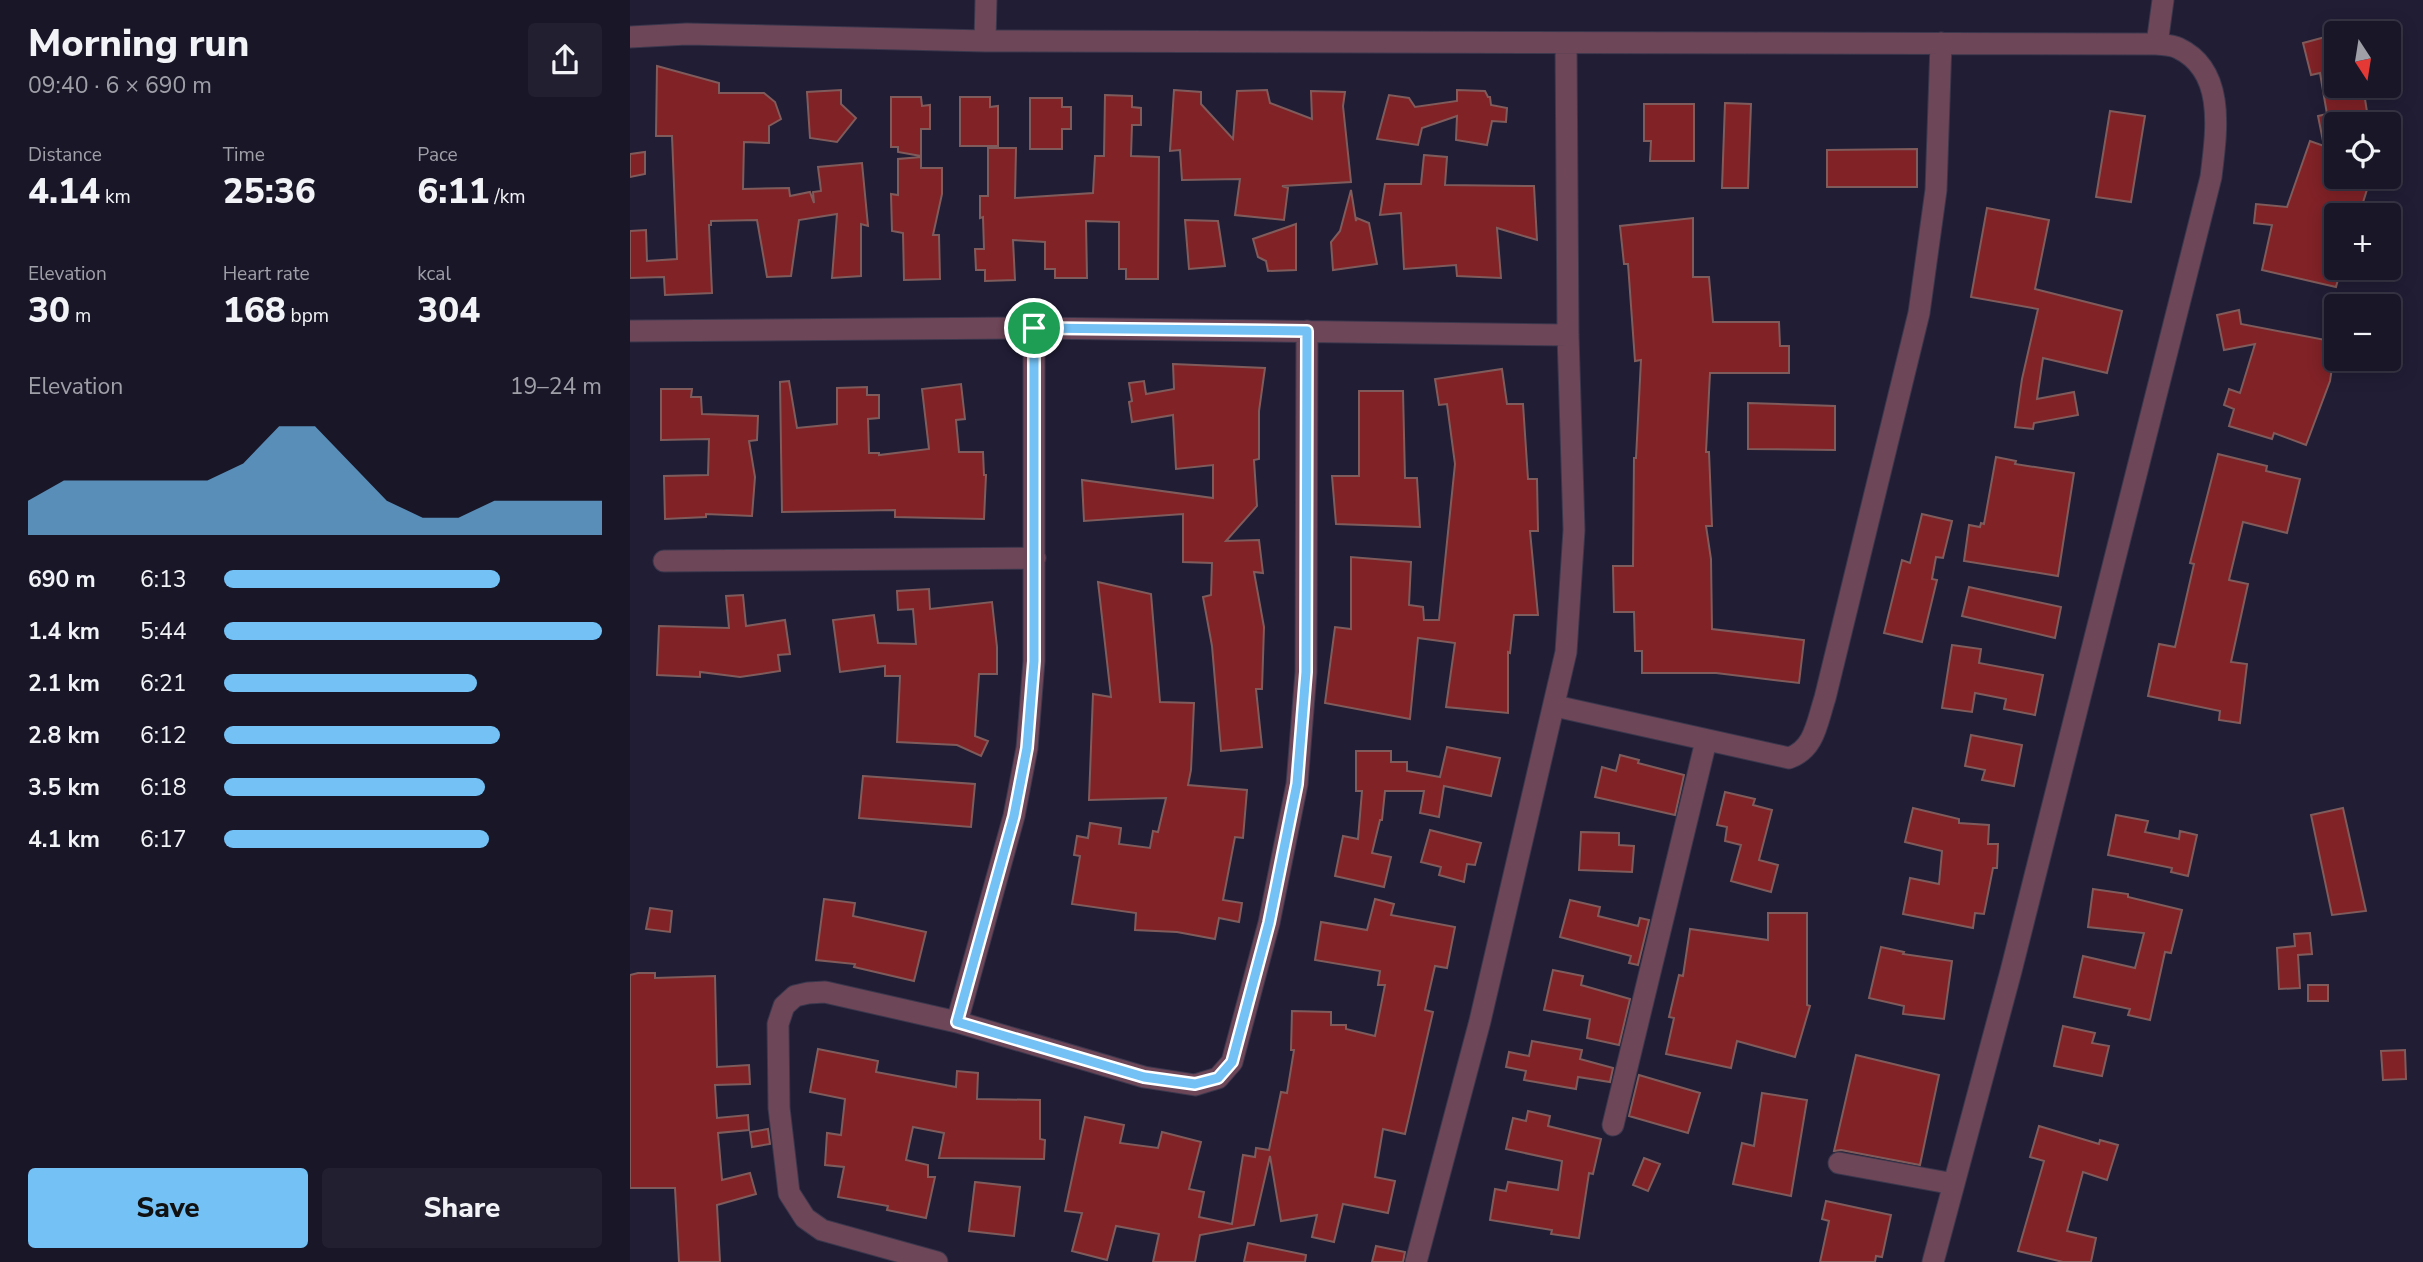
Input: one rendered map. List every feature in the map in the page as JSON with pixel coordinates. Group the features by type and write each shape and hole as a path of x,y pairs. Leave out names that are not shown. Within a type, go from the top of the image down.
{"street":[{"path":"985,41 986,0"},
{"path":"2157,44 2163,0"},
{"path":"630,37 687,34 985,41 2157,44 2177,47 2190,56 2201,68 2213,89 2216,113 2211,177 2011,971 1933,1262"},
{"path":"1416,1262 1480,1021 1566,652 1574,530 1568,335 1566,43"},
{"path":"1555,706 1789,758 1801,754 1811,744 1828,685 1919,313 1936,190 1941,43"},
{"path":"630,331 1034,328 1568,335"},
{"path":"957,1022 1014,816 1027,748 1034,661 1034,328"},
{"path":"937,1262 822,1230 805,1218 789,1192 779,1108 778,1024 784,1006 795,996 825,992 957,1022 1144,1077 1195,1084 1218,1078 1232,1062 1269,923 1297,784 1306,672 1307,331"},
{"path":"664,561 1035,558"},
{"path":"1613,1125 1706,741"},
{"path":"1839,1163 1954,1184"}],"building":[{"path":"2324,37 2324,96 2320,73 2311,75 2303,43"},
{"path":"657,66 719,83 719,93 764,93 775,102 781,119 769,126 769,143 744,142 743,189 789,188 790,196 810,192 814,203 813,192 821,191 818,167 862,163 868,226 861,224 861,276 832,278 837,214 799,220 791,276 767,277 757,220 711,221 712,293 665,295 664,277 630,278 630,231 646,230 647,261 677,259 672,136 656,136"},
{"path":"841,90 841,104 856,118 837,142 810,138 807,92"},
{"path":"1174,90 1201,92 1201,104 1233,139 1237,91 1267,90 1270,103 1312,119 1311,91 1345,92 1343,106 1351,182 1282,186 1288,188 1284,220 1235,215 1240,179 1182,180 1180,150 1170,151"},
{"path":"1457,90 1485,91 1490,97 1491,105 1507,108 1506,122 1492,121 1487,145 1456,140 1457,116 1422,128 1418,145 1377,139 1389,95 1409,98 1415,107 1457,101"},
{"path":"1105,95 1132,96 1132,107 1141,108 1141,125 1132,125 1131,156 1159,157 1158,279 1126,279 1126,269 1119,269 1119,222 1086,221 1087,278 1055,278 1055,269 1045,269 1045,242 1013,240 1015,280 985,281 985,270 976,270 975,249 984,249 980,196 988,196 988,148 1016,148 1015,198 1093,193 1095,156 1104,156"},
{"path":"891,97 921,97 922,106 930,105 930,129 921,129 921,156 898,152 898,147 891,147"},
{"path":"960,97 990,97 990,107 998,106 998,146 960,146"},
{"path":"1030,98 1062,98 1062,107 1071,107 1071,129 1062,129 1062,149 1030,149"},
{"path":"2324,98 2365,98 2367,112 2327,112"},
{"path":"1725,103 1751,104 1748,188 1722,188"},
{"path":"1644,104 1694,104 1694,161 1650,161 1651,141 1644,141"},
{"path":"2110,111 2145,116 2131,202 2096,197"},
{"path":"2324,115 2324,146 2318,116"},
{"path":"2310,141 2324,146 2324,189 2367,189 2363,203 2324,203 2324,280 2338,280 2336,287 2262,270 2272,225 2254,223 2256,204 2287,207"},
{"path":"1917,149 1917,187 1827,187 1827,150"},
{"path":"645,152 645,174 630,177 630,154"},
{"path":"1424,155 1447,157 1445,185 1534,186 1537,240 1497,228 1501,278 1457,276 1456,265 1404,269 1401,213 1380,215 1385,184 1421,184"},
{"path":"921,157 921,168 942,168 942,194 933,235 939,235 940,279 904,280 903,233 892,231 891,194 898,195 898,159"},
{"path":"1351,190 1356,221 1357,218 1369,223 1377,264 1333,270 1331,242 1340,231"},
{"path":"1987,208 2049,220 2035,289 2122,311 2107,373 2043,358 2037,399 2074,392 2078,415 2034,423 2033,429 2015,427 2022,379 2038,309 1971,297"},
{"path":"1693,218 1693,277 1709,277 1713,322 1779,322 1780,346 1789,346 1789,373 1710,373 1706,452 1709,452 1712,526 1706,526 1711,559 1712,629 1804,640 1799,683 1716,673 1642,673 1642,651 1635,651 1634,612 1614,612 1613,566 1633,566 1634,458 1641,360 1635,361 1628,264 1624,264 1620,226"},
{"path":"1185,220 1218,221 1225,266 1189,269"},
{"path":"1296,224 1296,270 1268,271 1266,261 1258,257 1253,239"},
{"path":"2239,310 2241,324 2324,340 2324,371 2332,371 2330,381 2306,445 2274,433 2272,439 2229,426 2234,409 2224,405 2229,389 2240,393 2255,344 2224,350 2217,315"},
{"path":"1173,364 1265,368 1259,411 1259,459 1254,460 1257,506 1226,541 1259,540 1263,573 1254,572 1264,627 1262,689 1256,689 1262,747 1221,751 1212,646 1203,597 1211,595 1212,563 1183,562 1183,514 1084,521 1082,480 1213,498 1213,465 1176,469 1173,415 1132,422 1129,383 1144,381 1146,394 1174,389"},
{"path":"1502,369 1507,404 1523,404 1528,479 1537,479 1538,531 1530,531 1538,615 1514,615 1510,653 1508,652 1508,713 1446,707 1455,643 1418,638 1410,719 1325,703 1335,627 1351,629 1351,557 1411,562 1409,605 1423,607 1424,620 1439,620 1455,464 1447,404 1439,405 1435,379"},
{"path":"789,381 797,428 837,424 837,388 867,387 867,395 879,395 879,418 868,419 869,453 879,455 929,449 922,389 961,384 965,419 956,420 959,452 983,452 986,475 984,519 895,517 895,510 782,512 780,382"},
{"path":"661,389 692,389 691,397 701,397 702,414 758,416 757,440 749,441 755,477 752,516 706,514 706,517 665,519 664,476 708,475 709,439 661,440"},
{"path":"1359,391 1403,391 1405,478 1417,478 1420,527 1336,524 1332,476 1359,476"},
{"path":"1748,403 1835,406 1835,450 1748,449"},
{"path":"2218,454 2267,466 2266,471 2300,479 2287,533 2243,522 2229,580 2248,584 2231,662 2247,664 2240,723 2219,720 2220,711 2148,696 2159,644 2175,647 2194,564 2190,563"},
{"path":"1996,457 2016,461 2015,464 2074,473 2058,576 1964,561 1969,525 1980,527 1981,523 1984,524"},
{"path":"1922,514 1952,521 1943,558 1936,557 1932,579 1937,580 1922,642 1884,633 1902,560 1910,563"},
{"path":"1098,582 1151,594 1160,702 1194,703 1188,785 1247,790 1243,838 1235,837 1223,900 1242,903 1239,922 1219,918 1215,939 1177,932 1135,930 1136,913 1072,904 1080,856 1074,855 1077,836 1088,838 1090,823 1121,828 1119,844 1150,848 1153,831 1158,832 1166,798 1089,800 1093,694 1111,697"},
{"path":"1969,587 2061,607 2055,638 1962,616"},
{"path":"929,589 930,609 992,602 997,674 979,674 975,736 988,741 981,756 957,745 897,742 900,676 885,676 885,666 840,672 833,620 874,615 878,643 916,644 913,609 898,610 897,591"},
{"path":"743,595 746,626 785,620 790,654 778,655 780,671 740,677 700,672 700,677 657,675 659,626 729,628 726,596"},
{"path":"1952,645 1981,649 1979,663 2043,675 2035,715 2004,709 2006,699 1975,693 1972,712 1942,708"},
{"path":"1971,735 2022,745 2014,786 1982,780 1985,770 1965,766"},
{"path":"1447,747 1500,758 1491,796 1444,786 1439,817 1420,813 1424,791 1385,791 1382,820 1372,853 1391,857 1384,887 1335,876 1343,836 1358,839 1362,791 1356,791 1356,751 1391,751 1391,762 1407,762 1407,771 1440,777"},
{"path":"1620,755 1639,760 1638,763 1684,775 1675,815 1595,797 1602,767 1616,771"},
{"path":"863,776 975,784 971,827 859,818"},
{"path":"1725,792 1755,799 1753,805 1772,810 1759,860 1778,865 1771,892 1731,881 1741,845 1725,841 1727,827 1717,825"},
{"path":"1913,808 1959,819 1959,823 1989,825 1988,844 1998,844 1997,868 1993,868 1984,914 1975,913 1973,928 1903,914 1910,878 1939,884 1942,851 1905,842"},
{"path":"2343,808 2366,911 2332,915 2311,815"},
{"path":"2116,815 2148,821 2145,832 2179,839 2180,831 2197,835 2188,876 2171,872 2172,868 2108,855"},
{"path":"1430,830 1481,843 1475,865 1467,864 1464,882 1439,875 1441,867 1421,862"},
{"path":"1581,832 1619,833 1619,845 1634,846 1632,872 1579,870"},
{"path":"2093,889 2128,894 2128,897 2182,910 2171,953 2165,952 2150,1020 2128,1015 2130,1009 2074,997 2083,956 2135,968 2144,933 2088,927"},
{"path":"824,899 855,903 853,916 926,932 914,981 854,967 855,964 816,960"},
{"path":"1375,899 1394,904 1391,915 1455,927 1447,968 1435,966 1425,1010 1433,1012 1405,1134 1383,1129 1375,1177 1395,1181 1388,1213 1343,1204 1334,1242 1312,1237 1317,1215 1281,1221 1270,1156 1254,1225 1200,1235 1195,1262 1153,1262 1159,1234 1116,1226 1107,1260 1072,1251 1082,1213 1065,1211 1085,1117 1124,1125 1120,1143 1158,1148 1162,1132 1201,1142 1189,1189 1204,1192 1199,1217 1232,1224 1243,1155 1255,1157 1256,1148 1269,1150 1281,1092 1287,1093 1294,1050 1291,1050 1292,1011 1331,1012 1331,1025 1346,1025 1346,1029 1375,1036 1385,985 1378,985 1380,971 1315,960 1321,922 1367,930"},
{"path":"1570,900 1600,907 1598,916 1638,926 1640,918 1649,920 1638,965 1629,963 1631,956 1560,937"},
{"path":"650,908 672,911 670,932 646,929"},
{"path":"1768,913 1807,913 1807,1005 1810,1006 1795,1057 1737,1041 1731,1068 1666,1054 1674,1018 1669,1017 1679,975 1683,976 1690,929 1768,940"},
{"path":"2310,933 2312,954 2298,955 2300,988 2279,989 2277,948 2295,946 2294,934"},
{"path":"1881,947 1904,952 1903,954 1952,961 1944,1019 1903,1014 1904,1006 1869,998"},
{"path":"1553,970 1583,976 1581,985 1630,999 1619,1045 1587,1038 1590,1019 1544,1010"},
{"path":"655,973 655,978 715,976 717,1067 749,1065 750,1084 715,1085 717,1118 748,1115 749,1130 718,1133 722,1180 750,1173 756,1194 717,1205 720,1262 679,1262 675,1188 630,1188 630,975"},
{"path":"2308,985 2328,985 2328,1001 2308,1001"},
{"path":"2063,1026 2095,1033 2092,1043 2109,1046 2102,1076 2054,1066"},
{"path":"1532,1041 1582,1050 1580,1059 1613,1068 1610,1082 1578,1077 1576,1089 1524,1080 1526,1071 1506,1067 1509,1052 1529,1056"},
{"path":"818,1049 878,1061 876,1072 956,1087 957,1071 978,1073 977,1099 1040,1100 1040,1139 1045,1140 1044,1159 939,1158 944,1133 913,1127 906,1160 928,1165 928,1177 935,1177 926,1218 887,1210 888,1206 838,1197 844,1167 825,1165 827,1133 841,1135 845,1099 810,1092"},
{"path":"2405,1050 2406,1079 2383,1080 2381,1051"},
{"path":"1856,1055 1939,1075 1920,1165 1841,1150 1834,1151"},
{"path":"1639,1075 1700,1093 1688,1133 1629,1116"},
{"path":"1762,1093 1807,1100 1791,1196 1733,1184 1742,1143 1754,1146"},
{"path":"1528,1111 1550,1116 1548,1126 1601,1139 1593,1174 1589,1173 1579,1238 1551,1234 1552,1230 1490,1220 1495,1189 1506,1191 1508,1182 1558,1190 1562,1161 1506,1149 1513,1118 1526,1121"},
{"path":"2039,1126 2099,1144 2100,1140 2118,1145 2107,1180 2083,1172 2067,1231 2096,1238 2091,1262 2063,1262 2018,1251 2044,1161 2030,1157"},
{"path":"768,1129 770,1144 752,1147 750,1132"},
{"path":"1644,1158 1660,1164 1648,1191 1633,1185"},
{"path":"975,1182 1020,1187 1014,1236 969,1231"},
{"path":"1826,1201 1891,1215 1882,1257 1876,1256 1875,1262 1820,1262 1829,1221 1822,1219"},
{"path":"1248,1243 1306,1255 1305,1262 1244,1262"},
{"path":"1376,1246 1405,1252 1403,1262 1372,1262"}],"route":[{"path":"1034,328 1307,331 1306,672 1297,784 1269,923 1232,1062 1218,1078 1195,1084 1144,1077 957,1022 1014,816 1027,748 1034,661 1034,328"}]}
